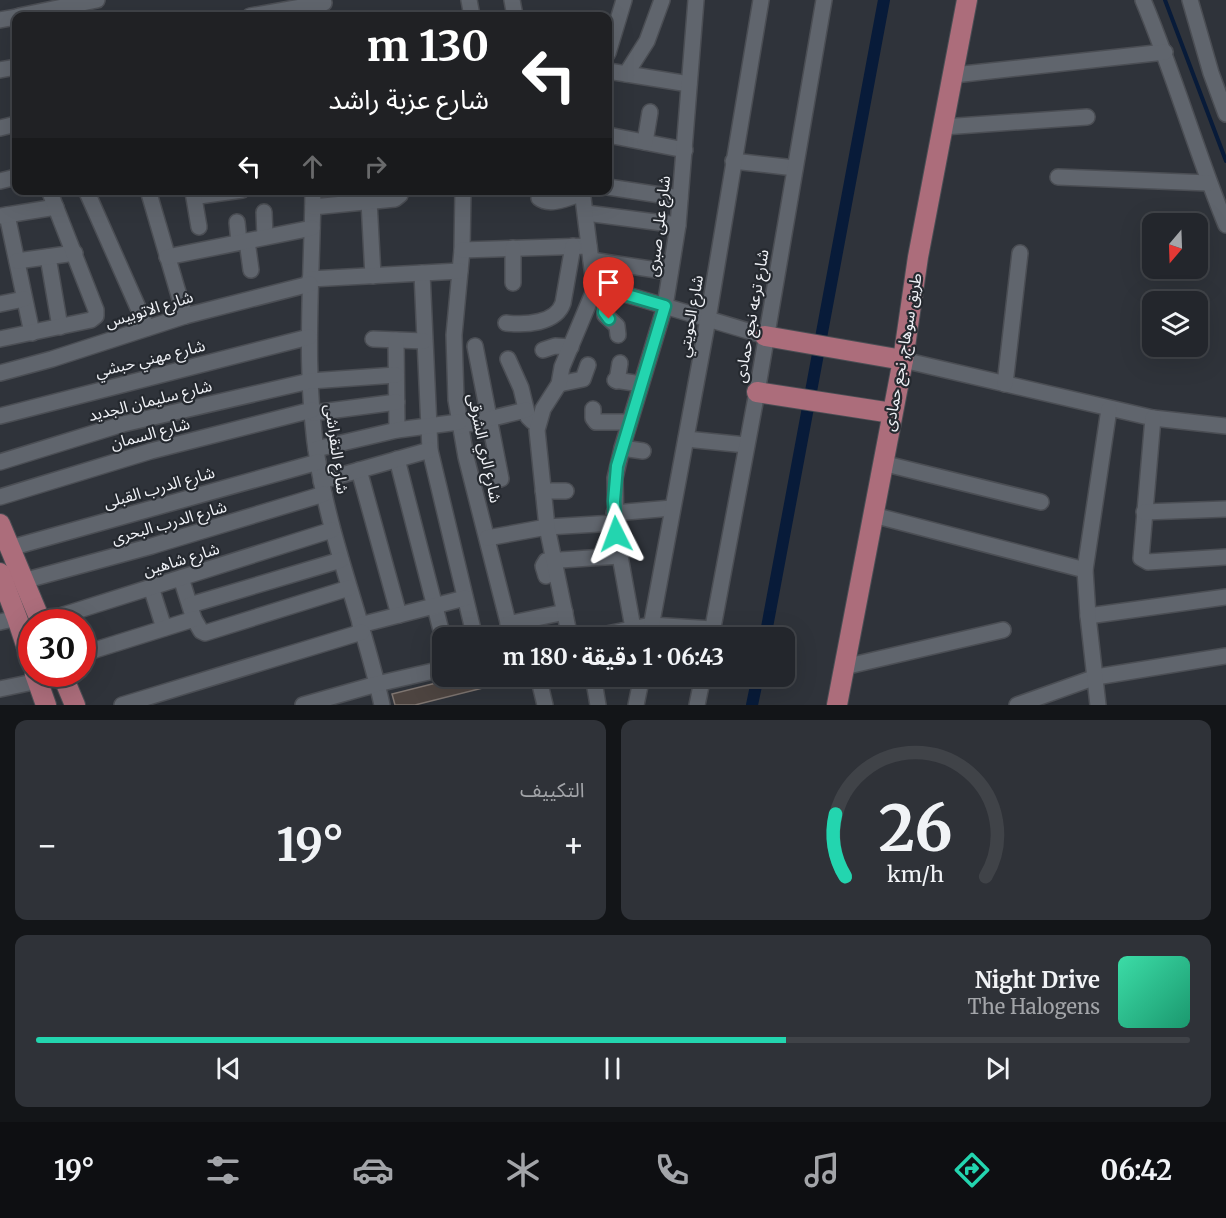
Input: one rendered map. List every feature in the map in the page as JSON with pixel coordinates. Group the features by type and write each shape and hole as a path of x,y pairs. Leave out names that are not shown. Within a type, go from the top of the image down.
{"main road":[{"name":"طريق سوهاج, نجع حمادى","path":"837,705 903,360 918,257 967,0"},
{"path":"765,336 903,360"},
{"path":"757,392 892,413"},
{"path":"0,524 35,609"},
{"path":"1,576 9,620 18,637"},
{"path":"40,687 46,705"},
{"path":"67,687 75,705"}],"street":[{"path":"41,12 97,0"},
{"path":"612,40 624,0"},
{"path":"626,74 646,41 662,0"},
{"name":"شارع على صبرى","path":"633,627 614,518 615,478 629,422 665,306 678,225 696,0"},
{"name":"شارع الحويتي","path":"651,627 708,319 761,0"},
{"name":"شارع ترعه نجع حمادى","path":"713,627 757,392 824,0"},
{"path":"1143,0 1165,52 1209,183 1226,225"},
{"path":"1190,0 1208,63 1226,114"},
{"path":"283,12 324,7"},
{"path":"954,75 1165,52"},
{"path":"612,72 689,84"},
{"path":"645,142 650,112"},
{"path":"943,127 1087,117"},
{"path":"612,136 685,150"},
{"path":"734,161 795,168"},
{"path":"1058,177 1209,183"},
{"path":"612,187 680,198"},
{"path":"0,339 92,320 96,316 96,310 75,253 51,195"},
{"path":"88,195 147,328"},
{"path":"149,195 185,316"},
{"path":"194,195 199,227"},
{"name":"شارع النقراشى","path":"313,195 309,337 312,412 317,456 332,530 382,705"},
{"path":"313,207 395,199 400,195"},
{"name":"شارع الري الشرقى","path":"463,195 462,250 453,357 460,424 509,627"},
{"path":"539,198 545,202 551,202 573,195"},
{"path":"583,195 590,253 605,315 617,326 618,335"},
{"path":"369,201 373,276"},
{"path":"32,333 16,261 6,236 3,216 56,207"},
{"path":"264,212 265,237"},
{"path":"586,213 678,225"},
{"path":"237,222 250,270"},
{"path":"167,257 312,228"},
{"path":"462,250 573,246 590,253 670,272"},
{"path":"506,323 533,322 555,315 559,311 563,303 573,246"},
{"path":"513,248 513,284"},
{"path":"16,261 75,253"},
{"path":"1005,384 1020,253"},
{"path":"48,256 60,327"},
{"name":"شارع الاتوبيس","path":"0,373 52,359 185,316 310,282 460,272"},
{"path":"422,273 430,450 472,627"},
{"path":"600,287 765,336"},
{"path":"568,627 547,527 537,440 538,424 548,399 559,384 562,368 590,303 600,287"},
{"path":"0,304 24,299"},
{"name":"شارع مهني حبشي","path":"0,416 309,337"},
{"path":"373,339 424,341"},
{"path":"396,340 397,430"},
{"path":"474,346 501,479"},
{"path":"543,350 555,346 571,347"},
{"path":"508,359 521,388 529,419 538,424"},
{"path":"903,360 1153,418 1226,426"},
{"path":"620,363 616,381 641,384"},
{"path":"559,384 583,380 588,365"},
{"name":"شارع سليمان الجديد","path":"0,462 123,424 310,381 396,375"},
{"name":"شارع السمان","path":"0,497 151,450 312,412 397,402"},
{"path":"593,409 593,418 596,422 629,422"},
{"path":"1098,705 1085,570 1109,409"},
{"name":"شارع الدرب القبلى","path":"10,548 397,430 428,425 460,424 526,410"},
{"path":"1153,418 1140,556 1149,562 1226,557"},
{"path":"686,439 746,445"},
{"path":"622,448 643,451"},
{"name":"شارع الدرب البحرى","path":"23,581 152,546 323,488 359,470 430,450"},
{"path":"397,459 440,627"},
{"path":"882,463 1041,502"},
{"path":"359,470 399,615"},
{"path":"543,491 566,491"},
{"path":"487,538 672,508"},
{"path":"1144,512 1226,508"},
{"path":"873,515 1085,570"},
{"name":"شارع شاهين","path":"82,609 332,530"},
{"path":"546,576 544,563 553,560 619,556"},
{"path":"96,650 164,628 192,612 341,560"},
{"path":"181,578 201,631 208,632 349,588"},
{"path":"151,587 164,628"},
{"path":"1088,616 1226,597"},
{"path":"122,705 399,615 465,598"},
{"path":"522,627 565,612"},
{"path":"844,667 1003,630"},
{"path":"1017,705 1096,677 1226,656"},
{"path":"303,705 432,671"},
{"path":"0,689 18,676"},
{"path":"541,687 545,705"},
{"path":"595,687 598,705"},
{"path":"636,705 640,687"},
{"path":"698,705 701,687"}],"building":[{"path":"432,684 432,687 487,687 415,705 395,705 392,694"}],"waterway":[{"path":"767,627 884,0"},
{"path":"1165,0 1226,161"},
{"path":"752,705 756,687"}],"route":[{"path":"609,319 604,312 607,289 665,306 617,466 614,489 616,534"}]}
